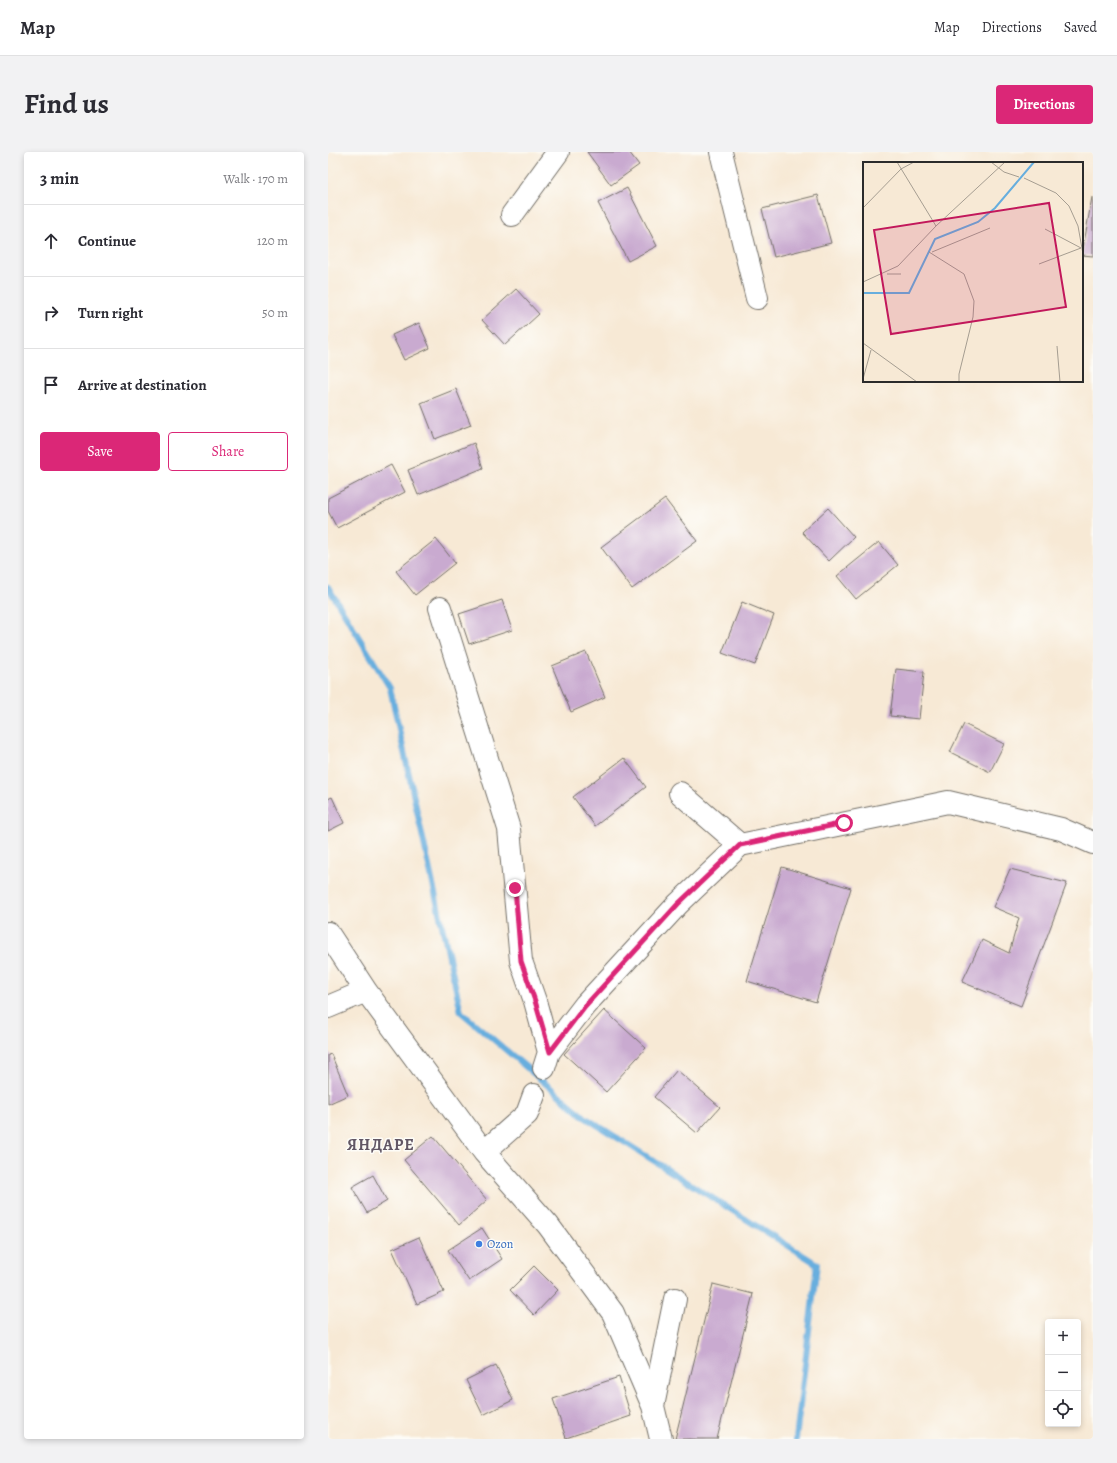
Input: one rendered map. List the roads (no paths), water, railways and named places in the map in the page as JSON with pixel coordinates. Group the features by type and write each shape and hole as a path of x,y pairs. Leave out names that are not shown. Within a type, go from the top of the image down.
{"street":[{"path":"512,215 558,152"},
{"path":"721,152 757,298"},
{"path":"440,608 509,829 521,961 535,1001 547,1060 585,1006 678,904 740,845 948,802 1061,829 1093,843"},
{"path":"680,793 740,845"},
{"path":"328,933 366,991 484,1152 548,1225 613,1313 653,1406 661,1439"},
{"path":"328,1007 366,991"},
{"path":"484,1152 527,1114 534,1095"},
{"path":"653,1406 675,1299"}],"waterway":[{"path":"328,587 390,688 461,1012 586,1118 817,1264 796,1439"}],"place":[{"name":"Ozon","path":"479,1244"}],"district":[{"name":"ЯНДАРЕ","path":"381,1144"}]}
